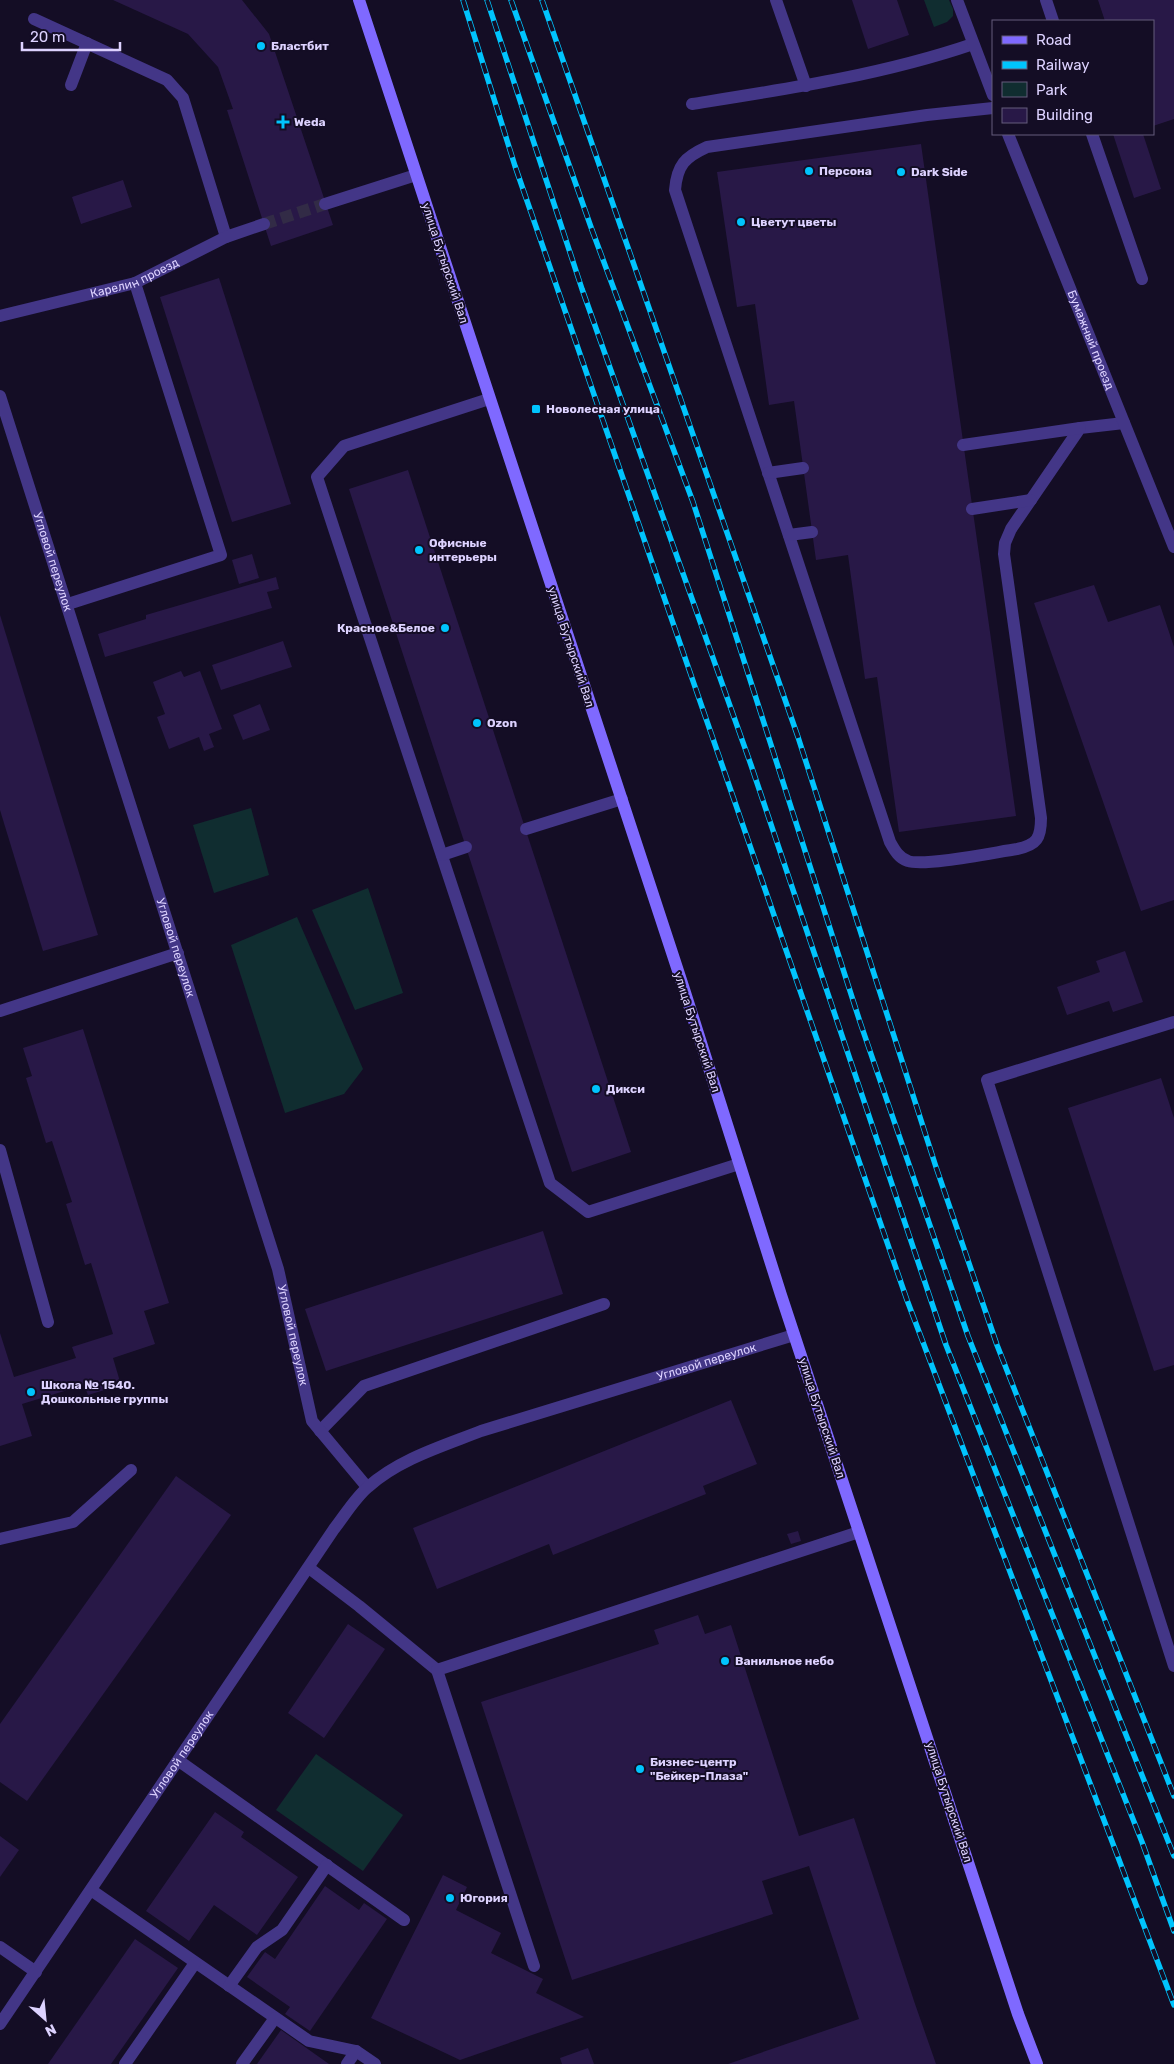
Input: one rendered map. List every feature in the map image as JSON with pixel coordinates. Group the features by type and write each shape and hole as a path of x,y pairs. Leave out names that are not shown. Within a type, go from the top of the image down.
{"street":[{"name":"улица Бутырский Вал","path":"360,0 622,799 794,1335 1018,2014 1037,2064"},
{"path":"776,0 806,86"},
{"path":"957,0 992,92"},
{"path":"1046,0 1053,20"},
{"path":"34,19 167,80 183,98 226,236"},
{"path":"71,85 87,43"},
{"path":"692,104 806,86 918,62 973,44"},
{"path":"992,108 939,113 707,147 692,154 679,170 675,190 890,842 902,858 919,864 1028,847 1037,840 1041,832 1041,818 1004,554 1005,543 1011,529 1080,428"},
{"name":"Бумажный проезд","path":"1008,135 1174,547"},
{"path":"1092,135 1142,279"},
{"path":"325,204 416,175"},
{"name":"Карелин проезд","path":"0,316 135,283 226,236 264,224"},
{"path":"68,604 221,555 135,283"},
{"name":"Угловой переулок","path":"0,396 68,604 278,1269 312,1421 367,1487"},
{"path":"489,398 344,446 318,477 550,1183 588,1212 739,1164"},
{"path":"963,445 1124,423"},
{"path":"768,473 803,468"},
{"path":"972,509 1030,500"},
{"path":"789,535 812,532"},
{"path":"526,829 622,799"},
{"path":"442,856 466,847"},
{"path":"0,1011 178,953"},
{"path":"1174,1022 987,1080 1174,1666"},
{"path":"0,1150 48,1322"},
{"path":"320,1431 364,1386 604,1304"},
{"name":"Угловой переулок","path":"0,2024 334,1529 367,1487 398,1466 481,1431 794,1335"},
{"path":"0,1539 73,1522 131,1470"},
{"path":"437,1670 860,1532"},
{"path":"309,1568 437,1670 534,1966"},
{"path":"179,1761 404,1920"},
{"path":"229,1986 257,1947 282,1930 326,1865"},
{"path":"91,1890 309,2041 356,2051 375,2064"},
{"path":"0,1947 36,1972"},
{"path":"125,2064 195,1963"},
{"path":"1018,2014 1044,2064"},
{"path":"242,2064 275,2018"},
{"path":"347,2064 356,2051"}],"green space":[{"path":"924,0 949,0 953,9 953,16 947,22 934,27"},
{"path":"251,808 269,875 214,893 193,825"},
{"path":"368,888 403,993 355,1010 312,910"},
{"path":"297,917 363,1069 344,1094 285,1113 231,945"},
{"path":"316,1754 403,1815 363,1871 276,1810"}],"building":[{"path":"113,0 242,0 269,34 333,225 271,246 227,110 233,109 218,67 188,34"},
{"path":"852,0 897,0 909,35 868,49"},
{"path":"1098,0 1174,0 1174,119 1154,126 1154,20 1105,20"},
{"path":"1113,135 1143,135 1161,189 1134,198"},
{"path":"921,144 1016,816 899,832 877,677 865,679 848,555 816,560 794,401 769,405 755,304 737,307 717,172"},
{"path":"123,180 132,207 81,224 72,197"},
{"path":"219,278 291,504 232,522 160,297"},
{"path":"408,470 631,1152 572,1172 349,489"},
{"path":"252,554 259,578 239,584 232,560"},
{"path":"276,577 279,589 267,592 272,608 105,657 98,634 146,619 146,615"},
{"path":"1094,585 1108,622 1160,605 1174,647 1174,900 1141,911 1034,603"},
{"path":"0,615 98,935 43,951 0,810"},
{"path":"283,641 292,667 221,690 212,665"},
{"path":"181,671 184,677 200,671 222,729 209,734 214,747 204,751 199,737 169,749 157,717 165,714 153,682"},
{"path":"260,704 270,730 243,740 233,715"},
{"path":"1125,951 1143,1002 1113,1012 1109,1001 1067,1015 1057,987 1100,972 1096,961"},
{"path":"83,1029 169,1303 144,1311 155,1344 113,1358 121,1385 88,1395 84,1385 22,1404 32,1436 0,1446 0,1333 14,1377 76,1358 72,1347 113,1334 91,1263 85,1265 66,1204 72,1202 52,1141 46,1143 26,1078 32,1076 23,1048"},
{"path":"1161,1078 1174,1118 1174,1365 1154,1371 1068,1108"},
{"path":"543,1231 563,1294 326,1371 305,1309"},
{"path":"731,1400 757,1464 703,1486 706,1494 553,1555 549,1544 437,1589 413,1528"},
{"path":"176,1476 231,1515 27,1801 0,1782 0,1724"},
{"path":"798,1531 801,1541 791,1544 787,1534"},
{"name":"Бизнес-центр \"Бейкер-Плаза\"","path":"698,1615 705,1634 731,1625 799,1836 854,1818 936,2064 728,2064 859,2019 809,1866 762,1881 773,1914 572,1980 481,1702 659,1644 654,1630"},
{"path":"348,1624 385,1649 324,1738 288,1713"},
{"path":"215,1812 244,1832 241,1837 298,1877 257,1935 214,1905 189,1941 146,1911"},
{"path":"0,1836 19,1850 0,1877"},
{"path":"443,1875 467,1887 456,1910 501,1933 491,1953 543,1979 536,1993 584,2017 460,2060 371,2018"},
{"path":"325,1886 359,1910 364,1903 387,1919 310,2031 285,2014 290,2007 247,1977 265,1952 275,1959"},
{"path":"135,1939 178,1968 111,2064 48,2064"},
{"path":"281,2030 329,2064 257,2064"},
{"path":"588,2048 594,2064 562,2064 560,2058"}],"tunnel":[{"path":"264,224 325,204"}],"railway":[{"path":"463,0 515,166 907,1300 1174,2005"},
{"path":"487,0 582,289 751,765 946,1345 1142,1842 1174,1931"},
{"path":"511,0 592,230 693,502 860,1022 968,1336 1174,1856"},
{"path":"542,0 798,737 936,1167 997,1345 1174,1796"}],"place":[{"name":"Бластбит","path":"261,46"},
{"name":"Weda","path":"283,122"},
{"name":"Персона","path":"809,171"},
{"name":"Dark Side","path":"901,172"},
{"name":"Цветут цветы","path":"741,222"},
{"name":"Новолесная улица","path":"536,409"},
{"name":"Офисные интерьеры","path":"419,550"},
{"name":"Красное&Белое","path":"445,628"},
{"name":"Ozon","path":"477,723"},
{"name":"Дикси","path":"596,1089"},
{"name":"Школа № 1540. Дошкольные группы","path":"31,1392"},
{"name":"Ванильное небо","path":"725,1661"},
{"name":"Бизнес-центр \"Бейкер-Плаза\"","path":"640,1769"},
{"name":"Югория","path":"450,1898"}]}
